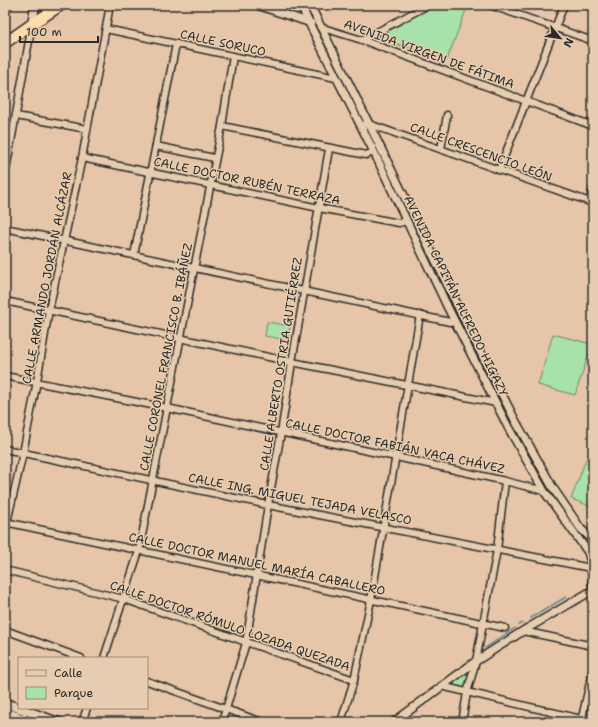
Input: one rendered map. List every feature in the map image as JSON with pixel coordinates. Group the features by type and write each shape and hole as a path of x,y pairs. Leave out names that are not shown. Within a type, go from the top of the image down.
{"highway":[{"path":"46,5 59,6"},
{"path":"5,43 59,6"}],"main road":[{"path":"32,24 35,5"},
{"path":"5,703 18,708 13,715"},
{"path":"21,709 58,722"},
{"path":"5,712 32,722"}],"street":[{"name":"CALLE ARMANDO JORDÁN ALCÁZAR","path":"5,530 23,453 63,240 82,158 110,5"},
{"name":"AVENIDA VIRGEN DE FÁTIMA","path":"257,5 362,40 593,126"},
{"name":"AVENIDA CAPITÁN ALFREDO HIGAZY","path":"301,5 308,22 361,125 455,323 496,403 544,491 590,556 593,591"},
{"name":"AVENIDA CAPITÁN ALFREDO HIGAZY","path":"310,5 473,337 539,465 581,529 593,540"},
{"path":"362,40 428,5"},
{"path":"490,5 593,41"},
{"path":"500,170 554,27 564,5"},
{"path":"5,176 32,24"},
{"name":"CALLE SORUCO","path":"106,29 336,78"},
{"path":"134,255 176,44"},
{"name":"CALLE CORONEL FRANCISCO B. IBÁÑEZ","path":"104,657 140,551 214,158 222,126 233,56"},
{"path":"441,149 447,115"},
{"path":"16,116 87,129"},
{"name":"CALLE CRESCENCIO LEÓN","path":"361,125 369,124 591,202"},
{"path":"222,126 329,149 366,155 374,152"},
{"path":"156,146 214,158"},
{"name":"CALLE ALBERTO OSTRIA GUTIÉRREZ","path":"222,722 246,643 329,149"},
{"name":"CALLE DOCTOR RUBÉN TERRAZA","path":"82,158 319,208 399,223 407,221"},
{"path":"591,202 593,189"},
{"path":"5,228 455,323"},
{"path":"5,301 292,362 496,403"},
{"path":"448,308 457,304"},
{"path":"342,722 354,680 371,600 420,315"},
{"name":"CALLE DOCTOR FABIÁN VACA CHÁVEZ","path":"5,376 37,381 167,408 396,457 544,491"},
{"name":"CALLE ING. MIGUEL TEJADA VELASCO","path":"5,449 153,482 591,568"},
{"path":"462,722 467,693 476,661 498,550 505,481"},
{"name":"CALLE DOCTOR MANUEL MARÍA CABALLERO","path":"6,522 505,628"},
{"name":"CALLE DOCTOR RÓMULO LOZADA QUEZADA","path":"5,570 124,599 354,680"},
{"path":"394,722 476,661 523,631 593,591"},
{"path":"5,630 79,657"},
{"path":"523,631 593,646"},
{"path":"441,686 581,720 593,669"},
{"path":"148,681 262,722"},
{"path":"82,722 87,709"}],"green space":[{"path":"435,5 468,5 446,62 378,37"},
{"path":"267,322 290,326 287,340 265,336"},
{"path":"553,334 592,344 575,395 538,385"},
{"path":"593,441 593,507 571,499"},
{"path":"468,670 470,675 467,685 464,688 458,687 454,684 455,679"}],"waterway":[{"path":"531,618 566,597"},
{"path":"485,648 515,628"},
{"path":"22,714 45,722"}]}
